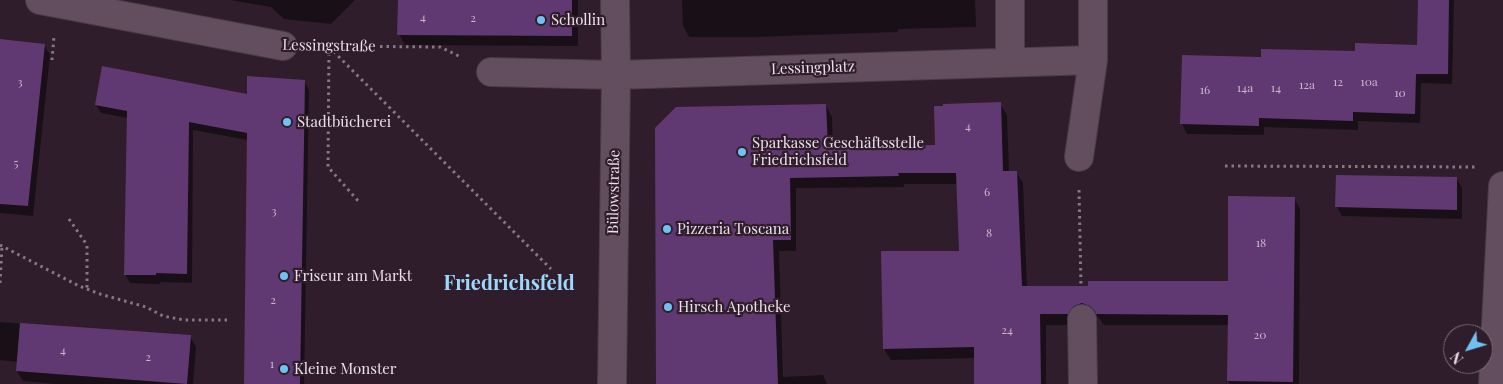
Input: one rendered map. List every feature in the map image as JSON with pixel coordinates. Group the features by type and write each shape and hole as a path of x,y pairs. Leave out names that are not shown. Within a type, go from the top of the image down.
{"street":[{"name":"Lessingstraße","path":"40,0 283,46"},
{"name":"Bülowstraße","path":"612,384 616,75 615,0"},
{"path":"1010,0 1010,62"},
{"path":"1079,157 1092,60 1093,0"},
{"name":"Lessingplatz","path":"616,75 1092,60"},
{"path":"491,72 616,75"},
{"path":"1493,384 1503,186"},
{"path":"1082,319 1083,384"}],"path":[{"name":"Lessingstraße","path":"283,46 440,47 491,72"},
{"path":"329,47 328,167 360,203"},
{"path":"329,47 550,269"},
{"path":"1079,157 1082,319"},
{"path":"1225,166 1483,167"},
{"path":"69,219 87,245 87,289"},
{"path":"0,283 1,246 78,286 146,307 163,316 184,320 228,320"}],"building":[{"path":"398,0 572,0 572,36 397,35"},
{"path":"1418,0 1449,0 1448,74 1416,74 1415,114 1353,112 1353,121 1259,118 1259,126 1180,124 1182,55 1261,57 1261,49 1355,51 1355,43 1417,45"},
{"path":"0,39 45,44 28,206 0,204"},
{"path":"102,66 247,94 247,76 305,80 300,384 244,384 247,133 189,122 187,274 124,275 127,111 95,105"},
{"path":"1001,102 1003,171 1017,171 1022,286 1088,286 1088,281 1228,281 1228,196 1295,197 1293,382 1227,381 1228,315 1096,314 1090,306 1082,303 1074,306 1068,314 1040,314 1041,384 974,384 974,347 883,349 881,251 959,251 956,173 898,173 899,176 790,178 791,240 773,240 778,384 656,384 655,128 676,107 826,104 828,147 935,145 934,106"},
{"path":"1336,175 1457,177 1457,210 1335,207"},
{"path":"20,323 191,335 187,384 16,371"}],"place":[{"name":"Schollin","path":"541,20"},
{"name":"Stadtbücherei","path":"287,122"},
{"name":"Sparkasse Geschäftsstelle Friedrichsfeld","path":"742,152"},
{"name":"Pizzeria Toscana","path":"667,229"},
{"name":"Friseur am Markt","path":"284,276"},
{"name":"Hirsch Apotheke","path":"668,307"},
{"name":"Kleine Monster","path":"284,369"}],"district":[{"name":"Friedrichsfeld","path":"509,284"}]}
